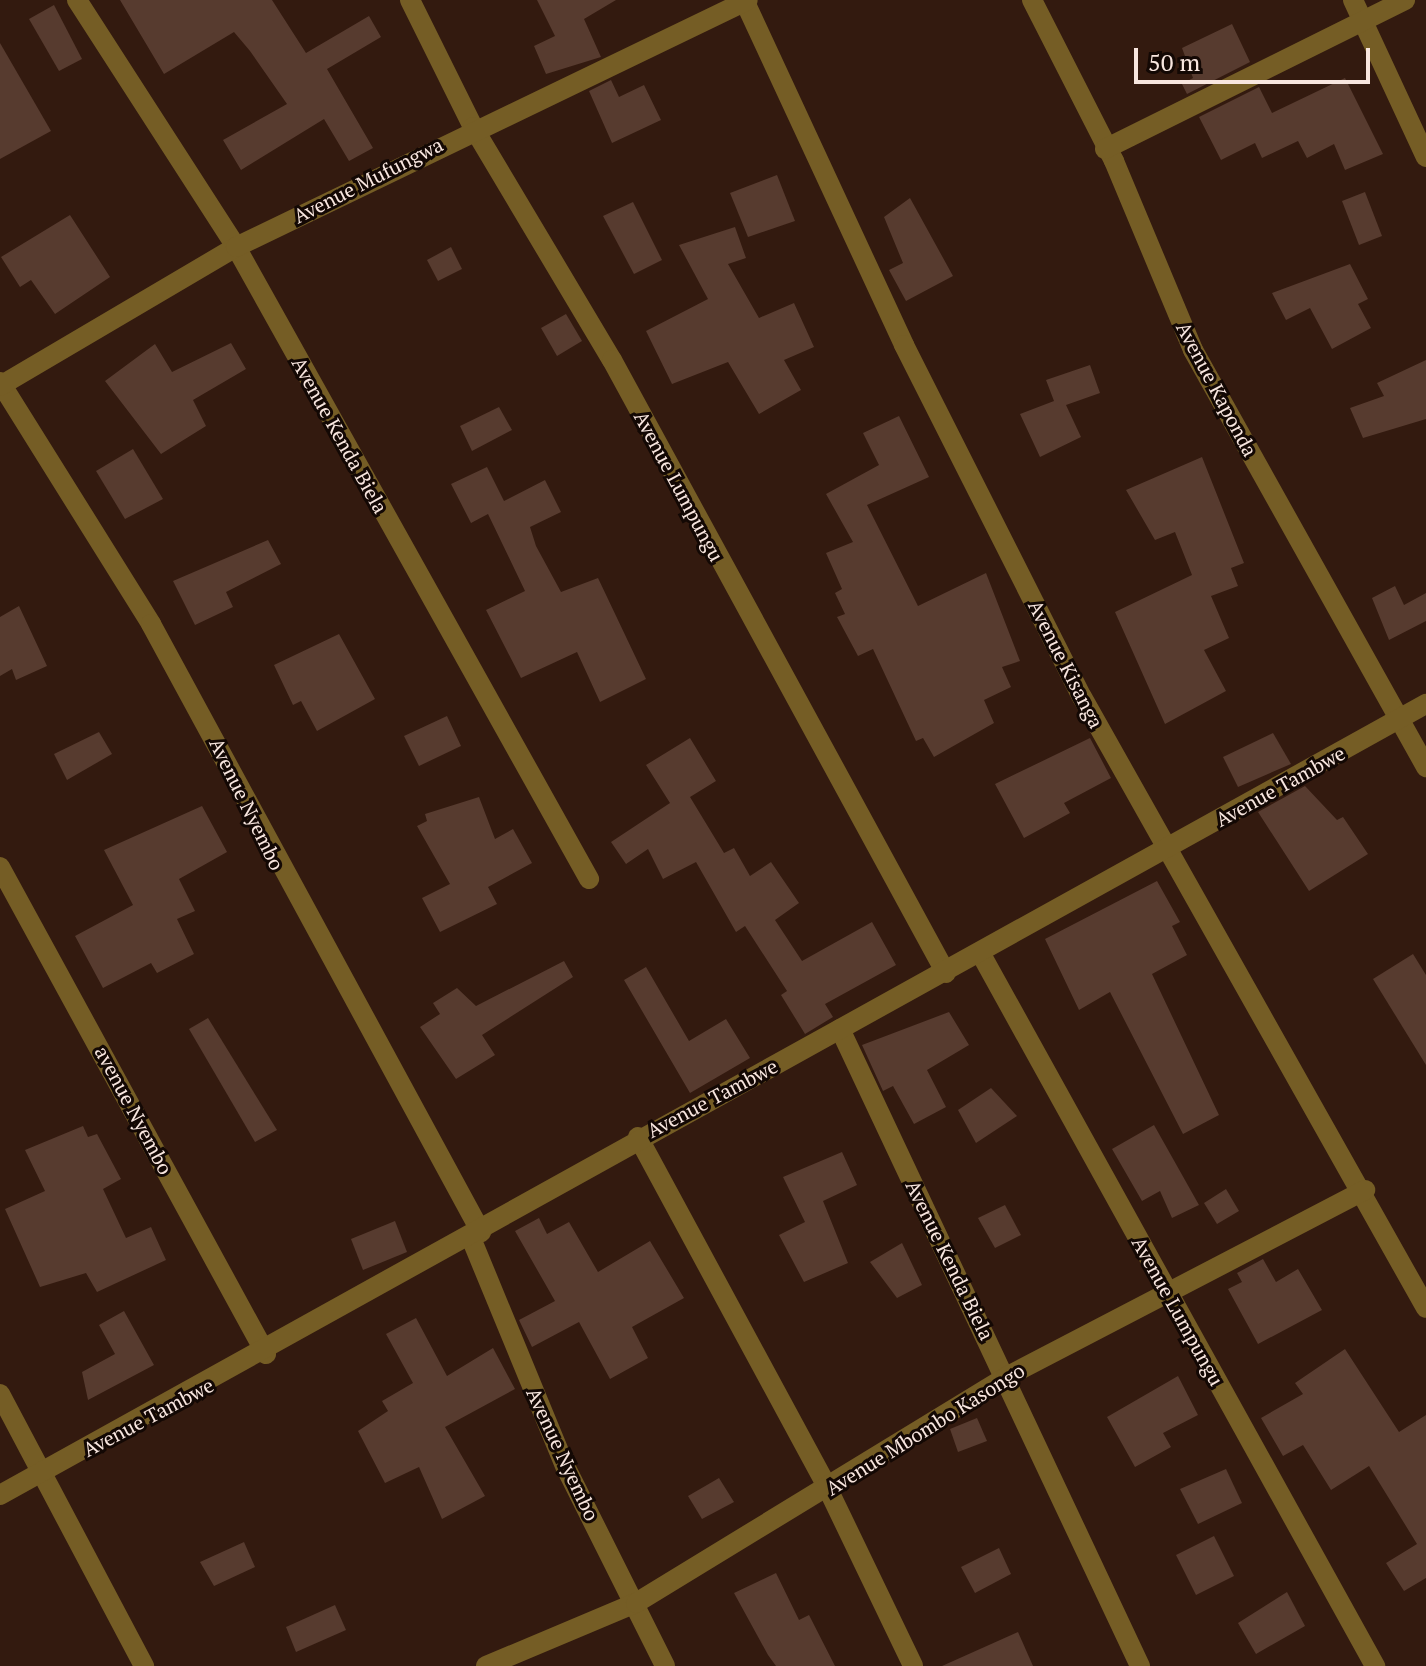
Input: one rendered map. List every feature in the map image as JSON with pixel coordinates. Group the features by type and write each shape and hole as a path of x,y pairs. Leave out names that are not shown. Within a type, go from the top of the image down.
{"street":[{"name":"Avenue Kenda Biela","path":"77,0 236,247 589,879"},
{"name":"Avenue Lumpungu","path":"410,0 473,127 612,360 946,973"},
{"name":"Avenue Kaponda","path":"1032,0 1105,149 1193,350 1426,767"},
{"path":"1353,0 1426,157"},
{"path":"1105,149 1366,25 1405,0"},
{"name":"Avenue Mufungwa","path":"1,384 236,247 473,127 746,1"},
{"name":"Avenue Kisanga","path":"746,1 904,345 1166,849 1365,1190 1426,1308"},
{"name":"Avenue Nyembo","path":"1,384 188,689 287,886 476,1235 566,1468 665,1666"},
{"name":"Avenue Tambwe","path":"0,1495 41,1476 266,1354 476,1235 638,1137 982,956 1426,704"},
{"name":"avenue Nyembo","path":"0,867 266,1354"},
{"name":"Avenue Lumpungu","path":"982,956 1375,1666"},
{"name":"Avenue Kenda Biela","path":"840,1029 1140,1666"},
{"path":"638,1137 828,1489 913,1666"},
{"name":"Avenue Mbombo Kasongo","path":"486,1666 636,1603 828,1489 1006,1377 1365,1190"},
{"path":"0,1394 144,1666"}],"building":[{"path":"120,0 272,0 306,53 369,16 381,37 327,69 373,148 349,161 324,119 241,170 223,140 287,104 250,51 234,32 164,74"},
{"path":"537,0 616,0 584,19 601,57 546,74 534,46 555,36"},
{"path":"54,5 82,59 59,71 29,19"},
{"path":"1232,24 1250,62 1187,94 1182,84 1193,78 1182,48"},
{"path":"0,43 51,131 0,159"},
{"path":"1345,78 1383,154 1345,170 1334,144 1307,158 1298,141 1262,158 1255,143 1221,160 1199,117 1259,87 1272,113"},
{"path":"611,80 619,97 644,85 661,120 612,143 589,91"},
{"path":"777,175 795,221 748,237 730,193"},
{"path":"1365,192 1382,236 1359,245 1342,201"},
{"path":"910,198 953,276 906,301 889,270 903,263 884,217"},
{"path":"633,202 662,260 634,274 603,216"},
{"path":"70,215 110,277 55,314 31,280 20,287 1,257"},
{"path":"735,227 746,258 728,264 759,318 794,303 814,347 784,360 801,390 759,414 728,362 672,384 646,331 708,299 679,245"},
{"path":"451,247 462,269 438,281 427,260"},
{"path":"1350,264 1368,299 1358,304 1371,328 1332,349 1310,308 1286,320 1272,293"},
{"path":"566,314 582,341 557,356 541,328"},
{"path":"231,343 246,369 193,400 206,426 161,454 105,381 155,344 172,372"},
{"path":"1426,360 1426,419 1363,438 1350,408 1384,396 1377,383"},
{"path":"1090,365 1100,393 1066,405 1081,437 1040,457 1020,414 1054,401 1046,380"},
{"path":"499,407 512,430 472,451 460,426"},
{"path":"899,416 929,477 867,505 918,606 986,573 1020,661 1002,667 1011,687 984,700 994,723 934,757 923,738 916,741 873,649 858,656 837,617 845,614 835,593 842,589 826,553 853,542 826,494 879,465 863,433"},
{"path":"133,449 163,499 125,519 96,471"},
{"path":"1202,457 1244,563 1231,568 1238,586 1211,596 1229,638 1204,650 1226,691 1165,724 1115,612 1192,575 1175,532 1155,540 1126,490"},
{"path":"487,467 504,501 545,480 561,512 530,527 536,546 561,592 598,578 646,679 600,702 577,652 521,678 486,610 525,591 488,514 471,523 451,484"},
{"path":"268,540 281,564 226,592 233,607 195,625 173,581"},
{"path":"1395,586 1404,605 1426,593 1426,621 1389,640 1372,598"},
{"path":"19,606 47,666 16,680 12,669 0,676 0,617"},
{"path":"339,634 375,699 317,731 301,701 293,705 274,665"},
{"path":"447,716 461,746 419,766 404,736"},
{"path":"99,732 112,754 67,780 54,754"},
{"path":"1273,733 1291,764 1238,787 1223,757"},
{"path":"690,738 716,781 690,797 724,853 734,848 750,876 771,862 799,903 775,920 802,961 872,922 896,965 825,1004 833,1017 805,1034 781,995 787,991 745,926 736,932 696,862 663,879 648,849 626,864 611,842 670,803 646,765"},
{"path":"1090,738 1111,778 1064,803 1070,813 1024,838 995,784"},
{"path":"1305,786 1337,820 1343,817 1368,854 1309,891 1258,812"},
{"path":"479,797 495,839 513,829 532,863 488,887 497,904 440,932 422,898 450,884 417,826 427,821 425,814"},
{"path":"202,806 227,852 179,879 195,911 177,919 194,954 157,973 151,963 103,988 75,936 133,905 104,850"},
{"path":"1157,881 1180,922 1172,926 1187,955 1152,974 1219,1115 1183,1134 1110,992 1079,1010 1045,939"},
{"path":"1413,954 1426,975 1426,1065 1373,979"},
{"path":"564,961 573,977 482,1035 495,1055 456,1079 420,1027 440,1014 433,1003 457,988 476,1006"},
{"path":"646,967 689,1041 726,1019 750,1058 690,1093 624,980"},
{"path":"949,1012 969,1045 927,1070 946,1107 914,1124 893,1086 883,1091 862,1045"},
{"path":"208,1018 277,1130 255,1142 189,1029"},
{"path":"991,1088 1017,1116 976,1143 958,1110"},
{"path":"1154,1125 1199,1205 1172,1218 1160,1191 1142,1201 1112,1149"},
{"path":"83,1126 88,1137 97,1134 121,1179 103,1189 126,1238 151,1227 166,1260 97,1292 86,1273 40,1287 5,1209 45,1191 25,1150"},
{"path":"842,1152 857,1185 823,1201 848,1263 804,1282 779,1235 805,1222 783,1177"},
{"path":"1226,1189 1239,1211 1217,1224 1204,1203"},
{"path":"1005,1205 1021,1235 995,1248 978,1218"},
{"path":"539,1218 547,1234 569,1222 598,1272 650,1241 684,1298 632,1327 648,1358 610,1379 579,1322 532,1347 519,1320 555,1301 515,1231"},
{"path":"395,1221 407,1252 363,1270 351,1239"},
{"path":"902,1243 922,1285 897,1298 870,1262"},
{"path":"1263,1259 1276,1282 1298,1269 1322,1310 1258,1344 1228,1289 1242,1282 1237,1273"},
{"path":"124,1311 154,1365 88,1400 82,1372 115,1354 99,1325"},
{"path":"416,1318 447,1376 493,1348 515,1389 445,1427 485,1496 442,1519 419,1467 385,1483 358,1431 388,1411 382,1401 413,1383 386,1334"},
{"path":"1345,1349 1399,1432 1426,1415 1426,1578 1404,1591 1386,1563 1417,1544 1369,1466 1331,1490 1303,1445 1283,1456 1261,1418 1303,1394 1295,1383"},
{"path":"1178,1376 1198,1415 1163,1433 1171,1447 1135,1467 1107,1417"},
{"path":"977,1418 987,1441 958,1452 950,1429"},
{"path":"1226,1469 1242,1503 1198,1524 1180,1489"},
{"path":"719,1478 734,1502 702,1519 688,1496"},
{"path":"1214,1536 1234,1576 1196,1595 1176,1555"},
{"path":"244,1542 255,1567 214,1586 200,1562"},
{"path":"999,1548 1011,1574 975,1593 961,1567"},
{"path":"776,1573 799,1620 809,1615 835,1666 776,1666 768,1655 734,1593"},
{"path":"1287,1592 1305,1626 1256,1654 1238,1623"},
{"path":"335,1605 346,1630 296,1652 286,1627"},
{"path":"1018,1632 1033,1666 942,1666"}]}
